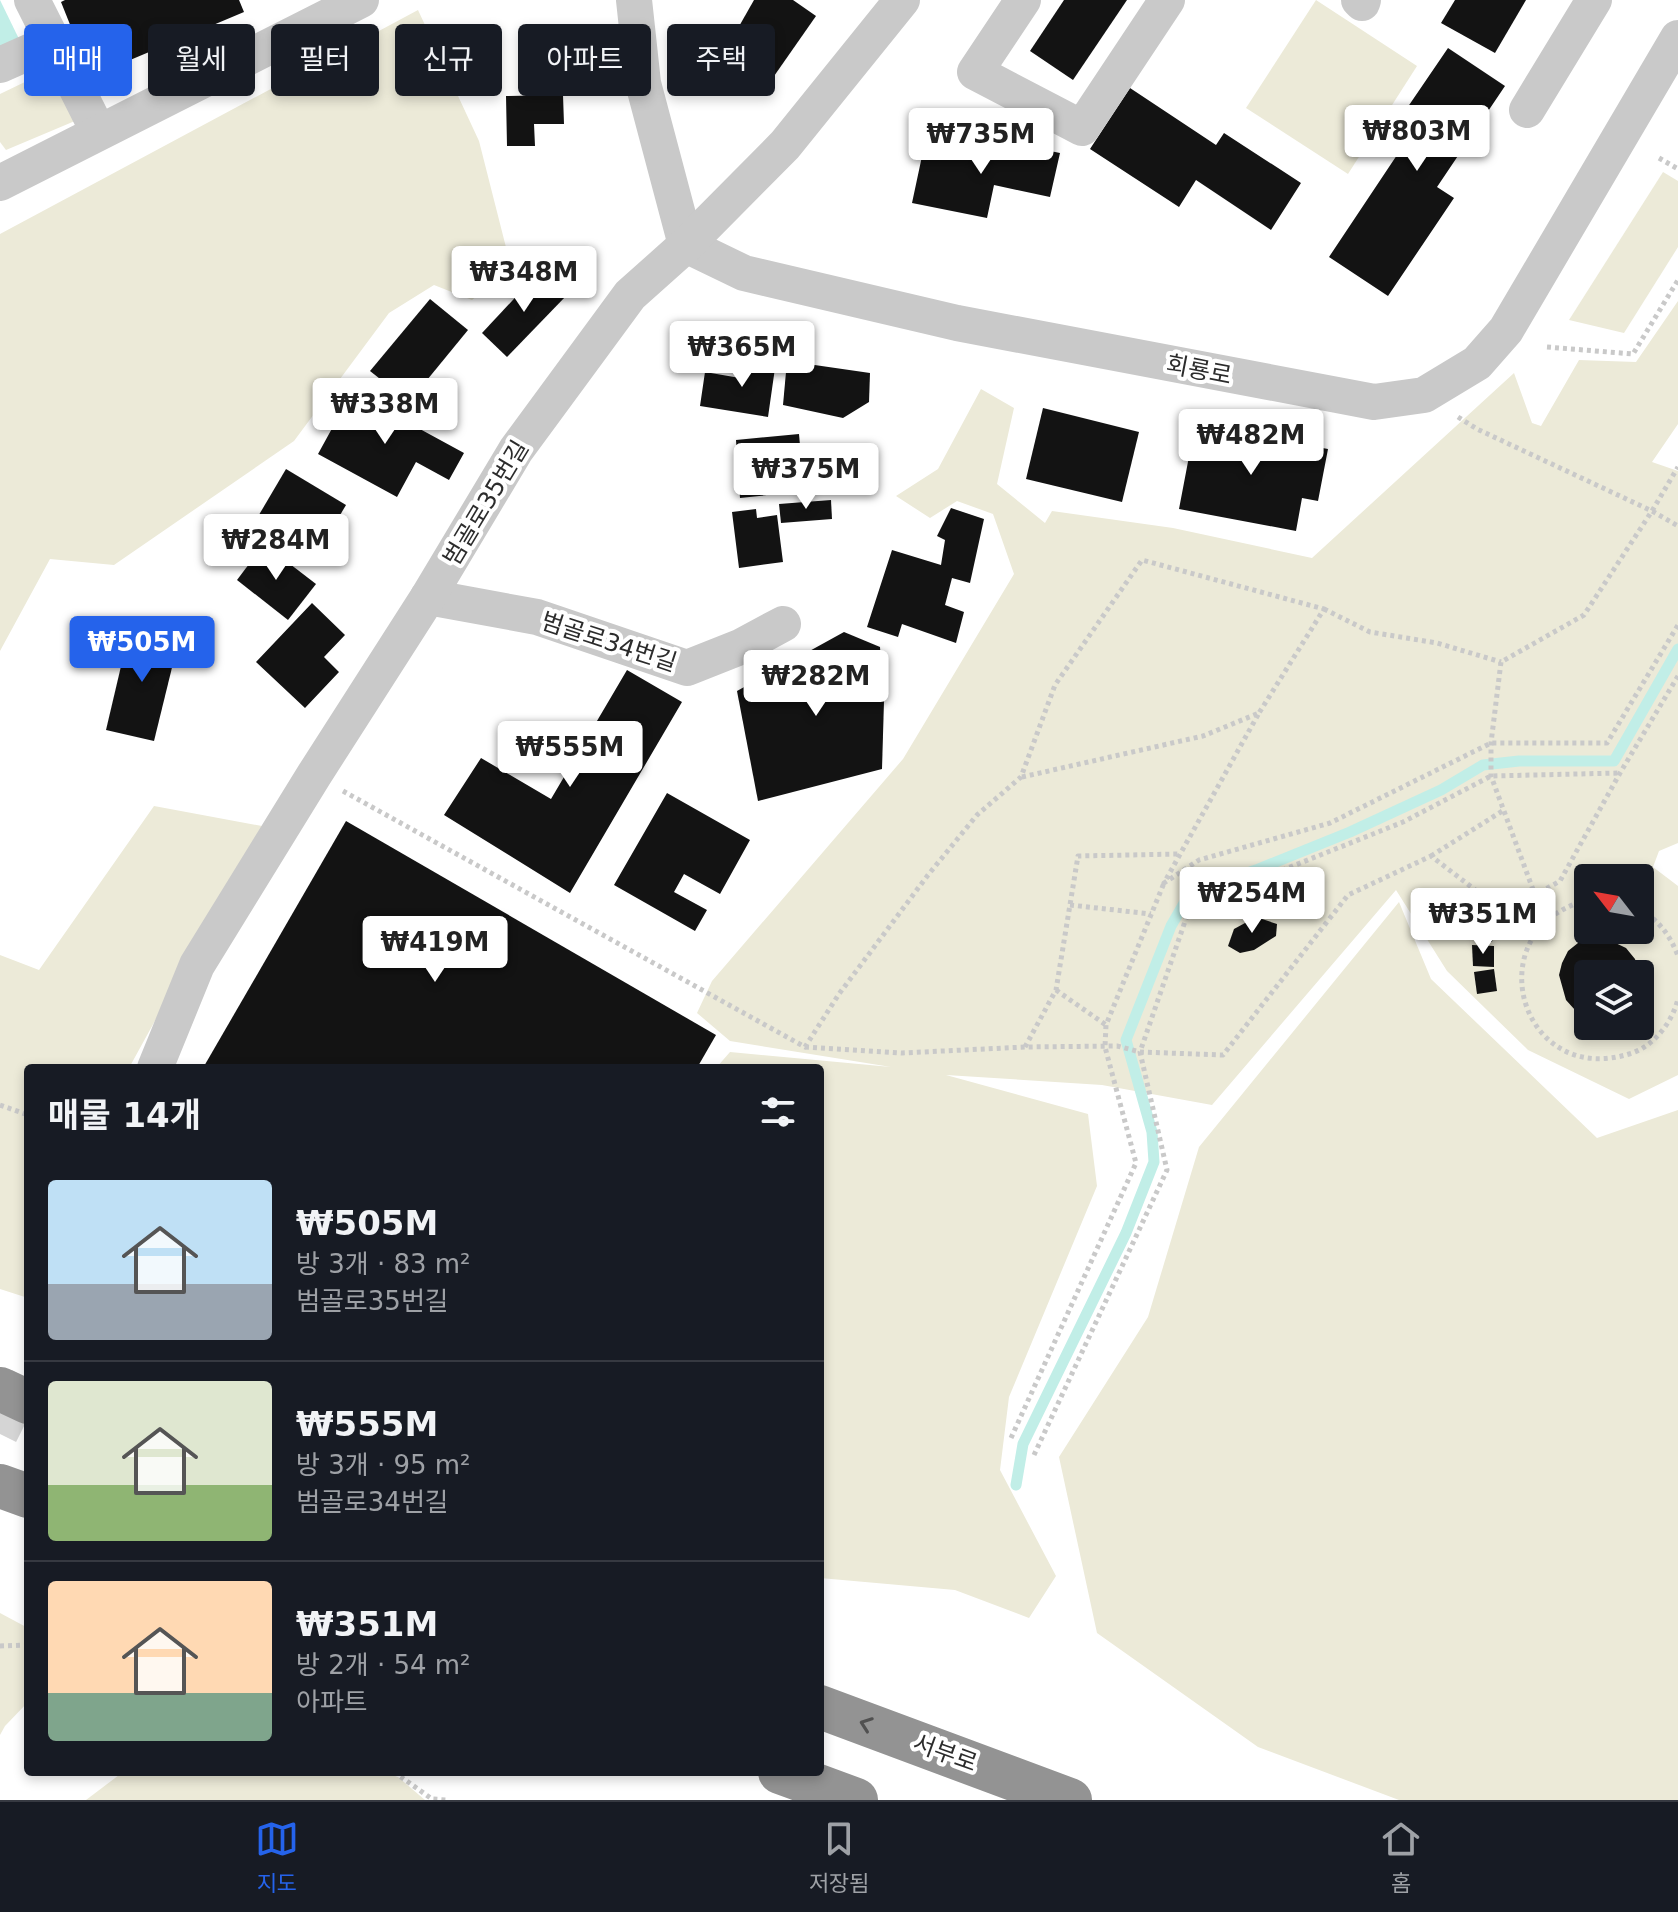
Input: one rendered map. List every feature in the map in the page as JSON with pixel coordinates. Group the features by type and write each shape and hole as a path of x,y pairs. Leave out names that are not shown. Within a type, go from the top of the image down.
{"highway":[{"path":"0,1389 24,1400"},
{"path":"0,1401 24,1410"},
{"path":"0,1486 24,1495"},
{"name":"서부로","path":"824,1708 1070,1800"},
{"path":"791,1776 856,1800"}],"street":[{"path":"32,0 45,24"},
{"path":"0,182 361,0"},
{"path":"634,0 643,83 686,245"},
{"name":"범골로35번길","path":"157,1064 197,965 428,597 516,450 630,295 686,245 785,145 902,0"},
{"path":"1023,0 975,72 1082,128 1167,0"},
{"path":"1527,110 1594,0"},
{"name":"회룡로","path":"686,245 744,273 957,323 1374,402 1424,395 1477,363 1506,330 1678,38"},
{"path":"0,65 24,54"},
{"path":"81,96 98,131"},
{"name":"범골로34번길","path":"428,597 537,617 687,668 740,647 783,624"}],"path":[{"path":"1659,158 1678,169"},
{"path":"1547,347 1633,354 1678,280"},
{"path":"1424,395 1477,429 1678,526"},
{"path":"1021,777 1055,685 1142,560 1324,609 1370,632 1437,643 1501,662 1584,615 1678,467"},
{"path":"1011,1438 1136,1163 1105,1047 1106,1025 1164,883 1179,854 1259,713 1324,609"},
{"path":"1164,883 1199,860 1330,823 1490,747 1607,743 1678,625"},
{"path":"1501,662 1490,747 1491,773 1535,895 1550,917"},
{"path":"1431,856 1478,892 1508,905 1560,881 1678,676"},
{"path":"805,1047 839,994 928,875 977,815 1021,777 1203,736 1259,713"},
{"path":"1034,1455 1167,1170 1137,1052 1190,907 1403,822 1491,773 1620,773"},
{"path":"314,775 805,1047 902,1053 1117,1046 1137,1052 1223,1055 1348,895 1431,856 1504,810"},
{"path":"1025,1047 1056,990 1078,856 1179,854"},
{"path":"1070,905 1151,914"},
{"path":"1574,905 1550,917 1536,932 1524,956 1520,983 1526,1010 1540,1033 1561,1050 1586,1059 1614,1060 1639,1051 1661,1034 1675,1011 1678,999"},
{"path":"1654,919 1671,939 1678,956"},
{"path":"1056,990 1106,1025"},
{"path":"0,1105 24,1114"},
{"path":"0,1646 24,1645"},
{"path":"400,1776 432,1799 447,1800"}],"shaded area":[{"path":"1316,0 1417,66 1348,174 1246,108"},
{"path":"418,10 425,24 395,24 395,96 458,96 479,141 511,267 472,300 434,285 389,313 294,441 114,565 50,559 0,651 0,234 271,89 271,96 379,96 379,31"},
{"path":"24,82 24,96 72,96 82,118 6,150 0,142 0,94"},
{"path":"1663,172 1678,181 1678,247 1624,333 1569,320"},
{"path":"1678,301 1678,424 1652,462 1678,471 1678,843 1659,851 1654,864 1574,864 1574,944 1654,944 1654,868 1678,886 1678,1075 1629,1099 1528,1050 1447,971 1396,890 1212,1105 1102,1085 946,1075 1088,1114 1097,1186 1009,1397 1000,1470 1056,1576 1029,1618 955,1590 824,1578 824,1064 720,1064 730,1052 891,1067 730,1041 697,1013 712,981 903,759 1014,574 993,514 957,501 930,518 896,496 938,469 981,389 1014,408 997,484 1045,523 1052,511 1173,528 1312,558 1514,373 1532,423 1541,426 1579,360 1636,362"},
{"path":"154,806 262,826 131,1064 24,1064 24,1297 0,1289 0,955 39,970"},
{"path":"1399,902 1431,979 1597,1138 1678,1110 1678,1800 1399,1800 1258,1747 1097,1633 1059,1457 1148,1317 1199,1147"},
{"path":"0,1613 24,1626 24,1706 0,1735"},
{"path":"118,1776 395,1776 425,1800 86,1800"}],"water":[{"path":"0,0 19,39 0,51"}],"building":[{"path":"239,0 244,12 216,24 148,24 148,52 132,59 132,24 70,24 61,2"},
{"path":"754,0 793,0 816,16 775,75 775,24 740,24"},
{"path":"1064,0 1127,0 1073,80 1030,51"},
{"path":"1455,0 1526,0 1495,53 1441,23"},
{"path":"1448,48 1505,86 1437,187 1454,198 1388,296 1329,257 1403,146 1388,136"},
{"path":"1130,88 1216,145 1224,133 1301,183 1271,230 1196,180 1179,207 1090,149"},
{"path":"506,96 563,96 564,124 534,124 535,146 507,146"},
{"path":"1002,141 1060,153 1050,197 994,185 987,218 912,203 925,142 998,157"},
{"path":"540,271 566,296 507,357 482,333"},
{"path":"430,299 468,330 409,402 370,371"},
{"path":"744,356 776,361 768,417 700,406 705,372 740,378"},
{"path":"787,361 870,373 869,402 843,418 783,405"},
{"path":"352,392 464,453 449,480 416,462 397,497 318,454"},
{"path":"1043,408 1139,432 1122,502 1026,479"},
{"path":"1195,425 1328,449 1318,501 1302,498 1296,531 1179,509"},
{"path":"799,434 804,491 740,498 736,440"},
{"path":"286,469 346,505 313,561 253,525"},
{"path":"831,500 832,519 781,523 779,504"},
{"path":"951,508 984,519 970,583 952,578 945,605 964,612 956,643 902,624 898,637 867,627 892,550 941,565 945,540 937,536"},
{"path":"756,509 757,518 777,515 783,562 739,568 732,512"},
{"path":"264,544 316,584 288,620 237,580"},
{"path":"312,603 345,635 324,657 339,672 305,708 256,662"},
{"path":"130,628 179,639 154,741 106,730"},
{"path":"844,632 880,647 884,701 882,769 758,801 737,691"},
{"path":"627,670 682,702 570,893 444,815 481,758 551,799"},
{"path":"667,793 750,840 720,894 684,874 674,892 707,910 695,931 614,885"},
{"path":"346,821 716,1035 699,1064 205,1064"},
{"path":"1256,917 1277,924 1276,936 1254,950 1240,953 1228,946 1234,929"},
{"path":"1477,920 1496,923 1492,942 1474,939"},
{"path":"1577,944 1618,944 1626,948 1635,960 1574,960 1574,1009 1566,1000 1559,975 1568,951"},
{"path":"1472,945 1494,946 1494,967 1473,966"},
{"path":"1494,969 1497,991 1477,994 1474,972"}],"waterway":[{"path":"1016,1485 1023,1444 1126,1233 1154,1162 1152,1132 1126,1040 1171,926 1190,893 1350,832 1441,790 1483,765 1519,761 1614,761 1678,649"}],"tunnel":[{"path":"0,1434 24,1386"}]}
